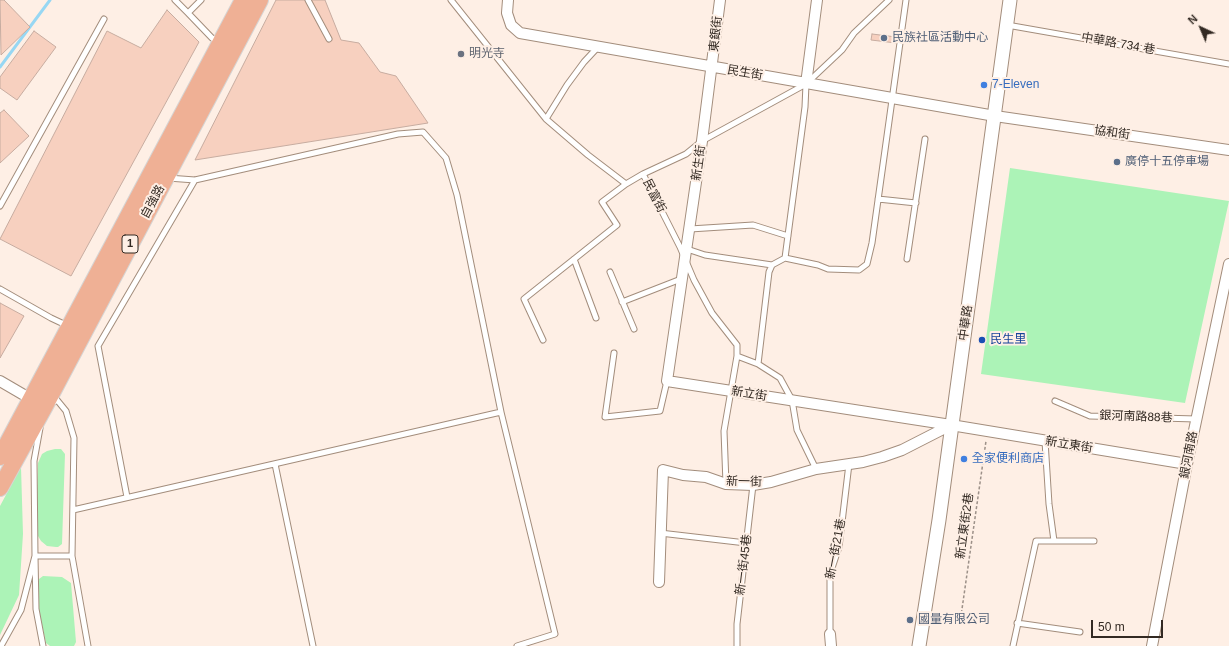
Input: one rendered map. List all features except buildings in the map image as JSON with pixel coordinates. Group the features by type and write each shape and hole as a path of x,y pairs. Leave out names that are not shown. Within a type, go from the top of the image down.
{"main road":[{"name":"自強路","path":"159,175 221,43 243,0"},
{"name":"自強路","path":"2,448 31,398 76,329 159,175 260,0"},
{"name":"自強路","path":"0,488 44,408 76,329"}],"street":[{"name":"民生街","path":"508,0 507,13 511,25 520,33 995,116"},
{"name":"東銀街","path":"712,67 720,0"},
{"path":"806,84 817,0"},
{"name":"中華路","path":"918,646 939,520 1010,0"},
{"name":"新生街","path":"684,252 690,229 712,67"},
{"name":"協和街","path":"995,116 1229,150"},
{"path":"667,381 682,279 684,252"},
{"name":"銀河南路","path":"1152,646 1196,419 1229,264"},
{"path":"0,381 31,398 44,408"},
{"name":"新立街","path":"667,381 952,425"},
{"name":"新立東街","path":"952,425 1187,464"},
{"name":"新一街","path":"659,582 663,470 683,475 706,477 726,484 753,485 771,482 816,469 876,459 902,450 952,425"},
{"path":"830,634 831,646"}],"lane":[{"path":"175,0 212,38 221,43"},
{"path":"188,13 201,0"},
{"path":"308,0 329,39"},
{"path":"451,0 546,119 588,155 626,184"},
{"name":"民富街","path":"737,356 736,345 712,313 694,280 684,252 643,174 686,154 702,141 806,84 842,50 854,34 889,0"},
{"path":"758,364 772,266 785,258 818,265 828,269 859,270 867,264 872,244 906,0"},
{"path":"0,206 104,19"},
{"name":"中華路 734 巷","path":"1006,25 1229,64"},
{"path":"546,119 567,85 584,62 598,47"},
{"path":"785,258 805,107 806,84"},
{"path":"159,175 195,180 398,134 423,132 446,158 457,195 501,412 555,634 517,646"},
{"path":"907,259 925,139"},
{"path":"542,340 524,299 617,224 602,202 626,184 643,174"},
{"path":"127,497 98,346 195,180"},
{"path":"878,199 916,203"},
{"path":"690,229 753,225 788,236"},
{"path":"684,252 772,266"},
{"path":"574,259 596,318"},
{"path":"610,272 634,329"},
{"path":"622,302 682,279"},
{"path":"0,289 51,318 76,329"},
{"path":"614,353 605,417 660,411 667,381"},
{"path":"726,484 724,431 737,356 758,364 780,378 792,400 797,430 816,469"},
{"path":"43,646 36,609 34,461 44,408 57,400 66,411 74,438 72,556 88,646"},
{"name":"銀河南路88巷","path":"1055,401 1090,416 1196,419"},
{"path":"73,510 501,412"},
{"path":"1045,440 1050,512 1054,541"},
{"name":"新一街21巷","path":"830,634 830,574 839,547 849,463"},
{"path":"275,464 313,646"},
{"name":"新一街45巷","path":"737,646 737,624 753,485"},
{"path":"660,533 746,543"},
{"path":"1012,646 1036,540 1094,541"},
{"path":"35,556 72,556"},
{"path":"1,646 22,610 35,556"},
{"path":"1017,623 1080,632"}],"path":[{"name":"新立東街2巷","path":"960,623 988,431"}],"green space":[{"path":"1010,168 1229,201 1185,403 981,374"},
{"path":"55,449 61,449 65,454 62,544 58,547 47,546 41,541 36,527 38,463 42,454"},
{"path":"21,467 23,534 19,595 0,635 0,506"},
{"path":"43,576 62,577 71,583 76,642 74,646 50,646 46,643 39,611 39,579"}],"waterway":[{"path":"0,67 50,0"}],"place":[{"name":"民族社區活動中心","path":"884,38"},
{"name":"明光寺","path":"461,54"},
{"name":"7-Eleven","path":"984,85"},
{"name":"廣停十五停車場","path":"1117,162"},
{"name":"民生里","path":"982,340"},
{"name":"全家便利商店","path":"964,459"},
{"name":"國量有限公司","path":"910,620"}]}
